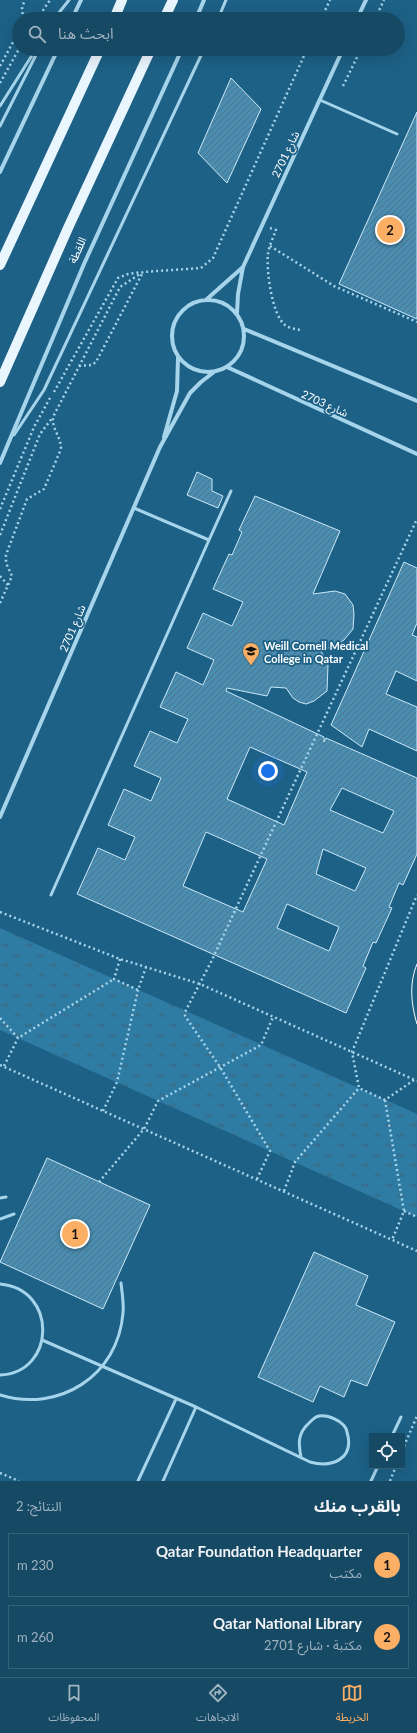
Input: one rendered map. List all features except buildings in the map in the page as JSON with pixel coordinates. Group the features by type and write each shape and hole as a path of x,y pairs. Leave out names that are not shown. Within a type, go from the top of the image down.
{"main road":[{"path":"117,12 122,0"},
{"path":"167,12 173,0"},
{"path":"0,265 97,56"},
{"name":"اللقطة","path":"0,382 68,228 148,56"}],"street":[{"path":"75,12 81,0"},
{"path":"199,12 204,0"},
{"path":"360,12 366,0"},
{"path":"0,172 55,56"},
{"name":"اللقطة","path":"0,463 84,264 179,56"},
{"name":"شارع 2701","path":"237,313 238,294 243,266 340,56"},
{"name":"شارع 2701","path":"207,299 243,266"},
{"path":"207,299 218,300 229,305 237,313 244,329 244,340 241,351 235,360 227,367 214,372 194,370 185,365 178,357 173,347 171,336 173,325 178,315 186,307 196,301 207,299"},
{"path":"244,329 417,401"},
{"name":"شارع 2701","path":"160,447 177,391 178,357"},
{"name":"شارع 2703","path":"227,367 417,454"},
{"name":"شارع 2701","path":"0,817 160,447 190,393 214,372"}],"lane":[{"path":"59,12 69,0"},
{"path":"221,12 226,0"},
{"path":"0,106 32,56"},
{"path":"0,126 36,56"},
{"path":"7,444 44,390 201,56"},
{"path":"320,100 397,134"},
{"path":"51,895 231,491"},
{"path":"134,508 209,540"},
{"path":"0,1198 6,1197"},
{"path":"0,1219 14,1214"},
{"path":"0,1395 24,1400 39,1400 54,1397 80,1386 102,1366 117,1341 121,1327 124,1313 121,1283"},
{"path":"0,1284 16,1288 32,1300 41,1314 43,1323 42,1340 35,1355 24,1367 15,1372 0,1375"},
{"path":"42,1340 196,1407 301,1457 321,1465 333,1463 341,1459 348,1447 347,1430 340,1421 327,1416 316,1417 302,1429 298,1443 301,1457"},
{"path":"138,1481 176,1399"},
{"path":"163,1481 196,1407"},
{"path":"393,1433 401,1417"},
{"path":"371,1481 377,1469"}],"path":[{"path":"22,12 22,7 25,0"},
{"path":"42,12 50,0"},
{"path":"324,12 330,0"},
{"path":"378,12 384,0"},
{"path":"0,66 12,44"},
{"path":"0,82 15,56"},
{"path":"0,509 34,427 118,278 128,274 143,272 201,268 214,258 304,56"},
{"path":"343,86 358,56"},
{"path":"270,228 276,230 268,256 268,273 273,300 279,319 286,326 300,330"},
{"path":"270,246 334,286 417,322"},
{"path":"0,535 40,434 53,417 120,287 143,272"},
{"path":"79,366 92,365 96,362 143,272"},
{"path":"0,603 12,576 6,563 6,555 27,499 44,489 61,449 61,442 52,426 53,417"},
{"path":"257,1180 270,1151 220,1067 185,1016 186,1008 200,984 417,519"},
{"path":"0,576 8,585"},
{"path":"359,1088 352,1052 417,895"},
{"path":"0,912 120,959 200,984 416,1080"},
{"path":"4,1066 18,1038 114,979 120,959"},
{"path":"103,1111 117,1082 138,990 146,967"},
{"path":"114,979 138,990"},
{"path":"99,1182 144,1129 158,1101 261,1045 273,1016"},
{"path":"0,1018 18,1038"},
{"path":"0,1064 417,1251"},
{"path":"385,1100 416,1080"},
{"path":"359,1088 385,1100"},
{"path":"284,1191 295,1162 359,1088"},
{"path":"385,1100 404,1211 392,1240"},
{"path":"404,1211 417,1216"},
{"path":"405,1444 417,1416"},
{"path":"390,1481 395,1469"},
{"path":"0,1473 18,1481"}],"green space":[{"path":"0,928 417,1114 417,1217 0,1030"}],"tram line":[{"path":"417,964 414,971 412,986 413,1009 417,1024"}],"place":[{"name":"Qatar National Library","path":"390,230"},
{"name":"Weill Cornell Medical College in Qatar","path":"251,666"},
{"name":"Qatar Foundation Headquarter","path":"75,1234"}]}
